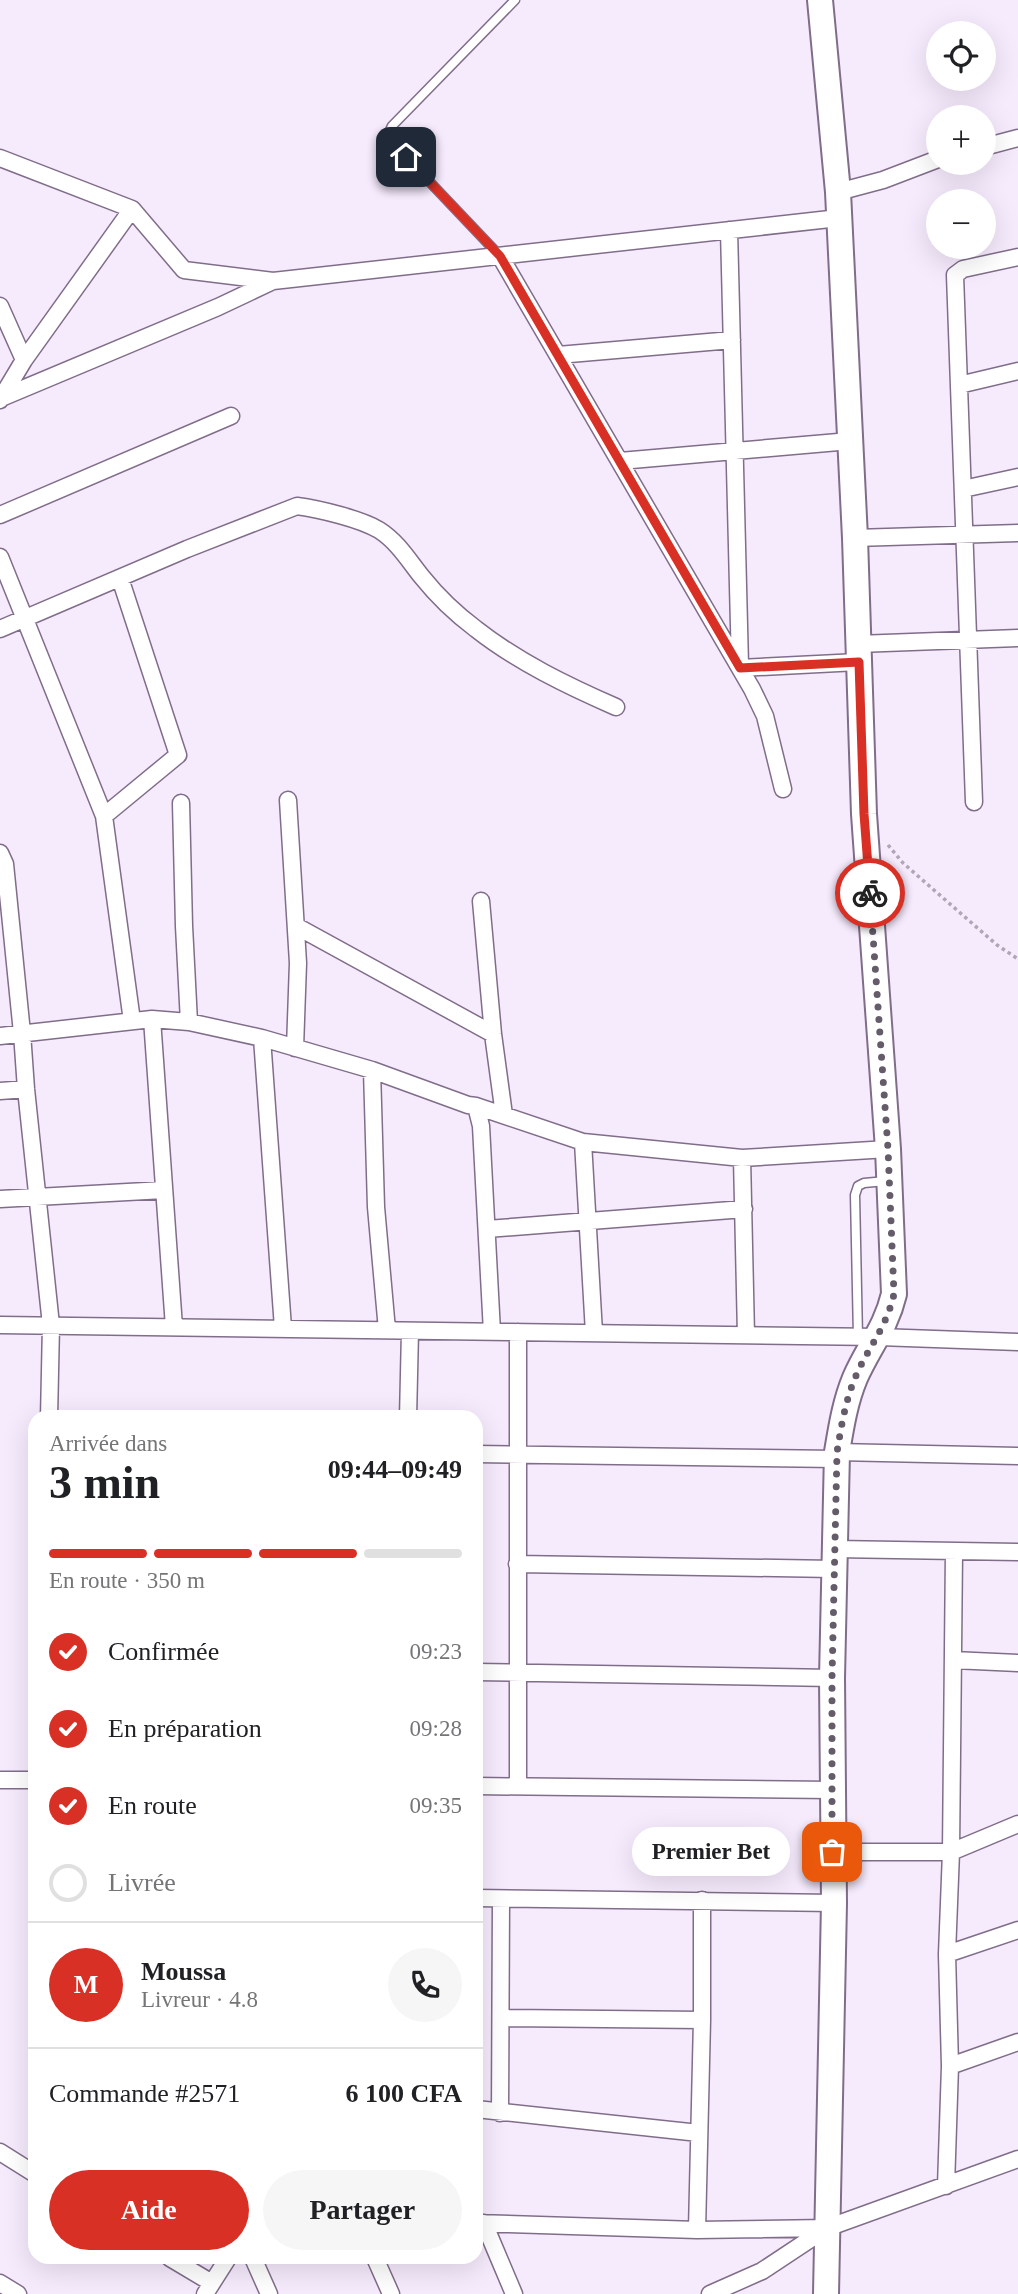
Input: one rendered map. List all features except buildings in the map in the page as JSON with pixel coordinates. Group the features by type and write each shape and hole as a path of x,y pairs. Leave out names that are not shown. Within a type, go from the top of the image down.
{"main road":[{"path":"820,0 838,192 855,538 864,814 888,1149 894,1294 891,1310 868,1337 841,1426 837,1456 832,1678 834,1903 826,2294"}],"street":[{"path":"996,144 1018,138"},
{"path":"0,158 132,209 184,270 273,281 839,218"},
{"path":"838,192 883,180 926,164"},
{"path":"0,399 24,360 132,209"},
{"path":"729,230 740,668"},
{"path":"500,256 740,668 765,716 783,789"},
{"path":"974,802 955,275 963,269 1018,257"},
{"path":"0,399 273,281"},
{"path":"0,306 24,360"},
{"path":"558,355 732,340"},
{"path":"959,385 1018,371"},
{"path":"0,515 231,416"},
{"path":"620,461 850,441"},
{"path":"963,489 1018,477"},
{"path":"0,629 297,506 313,508 379,530 403,551 436,594 478,631 565,684 616,707"},
{"path":"855,538 1018,533"},
{"path":"0,557 104,816 132,1021"},
{"path":"104,816 178,755 120,578"},
{"path":"740,668 968,640 1018,638"},
{"path":"288,800 298,963 295,1048"},
{"path":"181,803 189,1022"},
{"path":"0,853 5,864 51,1325 49,1410"},
{"path":"481,901 504,1115"},
{"path":"296,926 494,1034"},
{"path":"0,1036 152,1019 189,1022 262,1038 372,1070 468,1105 583,1142 742,1158 888,1149"},
{"path":"152,1019 174,1327"},
{"path":"262,1038 284,1328"},
{"path":"372,1070 376,1207 387,1330"},
{"path":"0,1091 26,1089"},
{"path":"476,1106 481,1126 492,1332"},
{"path":"583,1142 594,1333"},
{"path":"742,1158 746,1335"},
{"path":"0,1199 164,1190"},
{"path":"487,1229 744,1209"},
{"path":"0,1325 868,1337 1018,1342"},
{"path":"408,1410 410,1331"},
{"path":"517,1332 518,1786"},
{"path":"483,1454 1018,1456"},
{"path":"517,1564 835,1559 954,1551 1018,1552"},
{"path":"946,2186 950,2066 947,1954 951,1852 954,1551"},
{"path":"953,1660 1018,1663"},
{"path":"483,1672 832,1678"},
{"path":"0,1780 28,1780"},
{"path":"483,1786 832,1790"},
{"path":"832,1852 951,1852 1018,1824"},
{"path":"483,1898 834,1903"},
{"path":"500,2113 501,1899"},
{"path":"696,2230 702,2020 702,1900"},
{"path":"947,1954 1018,1930"},
{"path":"501,2018 702,2020"},
{"path":"950,2066 1018,2042"},
{"path":"483,2110 699,2133"},
{"path":"0,2152 28,2170"},
{"path":"710,2294 762,2271 827,2228 1018,2160"},
{"path":"483,2223 696,2230 827,2228"},
{"path":"483,2229 514,2294"},
{"path":"177,2264 208,2289 224,2264"},
{"path":"256,2264 269,2294"},
{"path":"378,2264 391,2294"},
{"path":"0,2283 18,2294"}],"lane":[{"path":"500,256 387,137 392,126 515,0"},
{"path":"868,1337 855,1195 858,1186 864,1183 889,1180"}],"path":[{"path":"886,842 903,863 997,945 1018,959"}],"way so far":[{"path":"832,1852 832,1678 837,1452 841,1426 855,1379 879,1337 891,1310 894,1294 888,1149 870,893"}],"place":[{"name":"Premier Bet","path":"832,1852"}],"route":[{"path":"406,157 500,256 740,668 859,662 864,814 870,893"}]}
